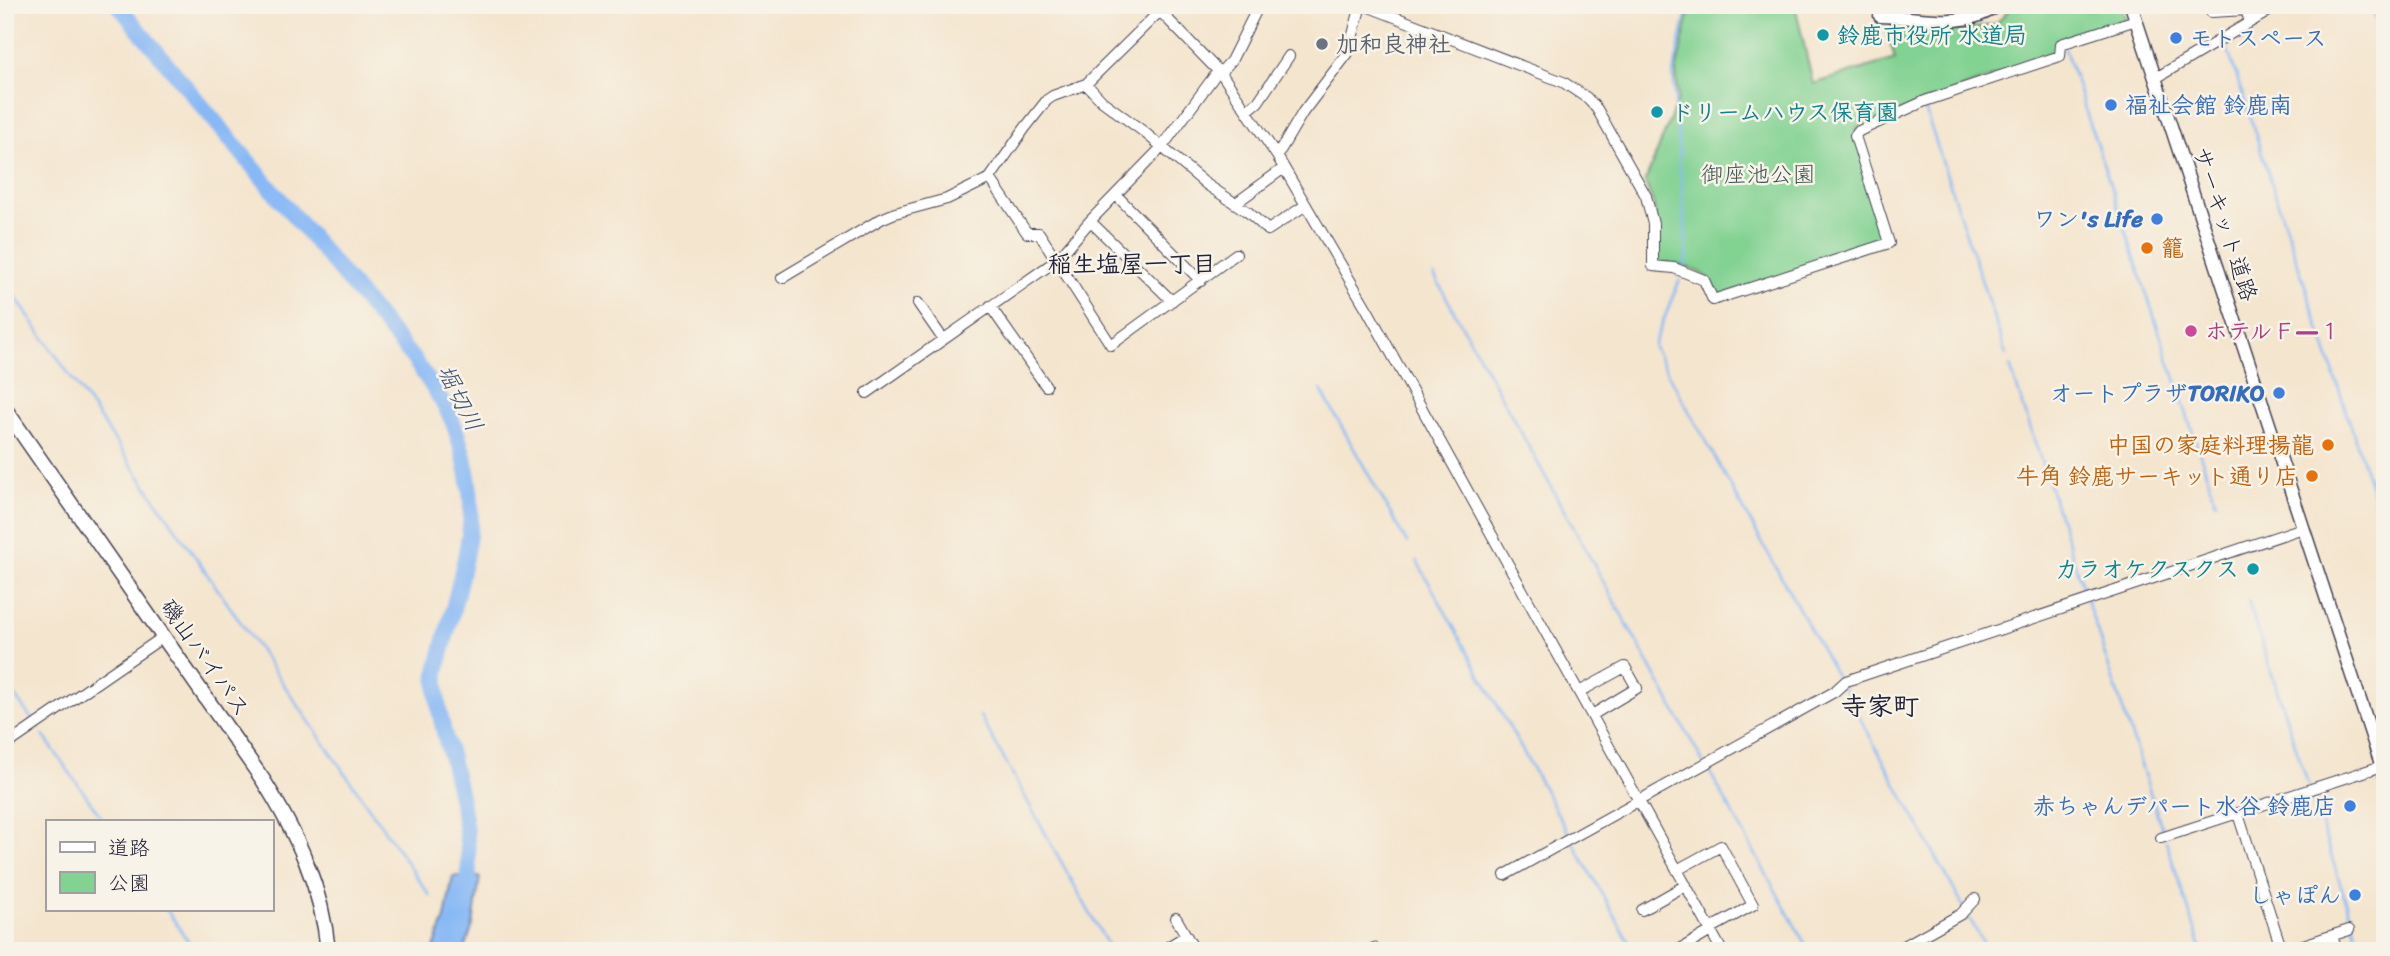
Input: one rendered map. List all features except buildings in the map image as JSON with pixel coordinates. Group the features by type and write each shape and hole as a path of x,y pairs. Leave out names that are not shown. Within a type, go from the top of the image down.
{"main road":[{"name":"磯山バイパス","path":"5,409 288,819 315,883 328,951"}],"street":[{"path":"867,393 1058,260 1090,221 1162,146 1219,72 1231,61 1259,5"},
{"path":"1277,156 1303,112 1348,52 1362,5 1563,82 1587,98 1597,109 1646,196 1653,224 1653,266 1674,268 1704,280 1713,300 1889,243 1856,136 1858,131 1925,101 2060,56 2061,44 2136,20"},
{"path":"1880,16 1964,19 1985,14 1998,5"},
{"name":"サーキット道路","path":"2131,5 2384,769"},
{"path":"2211,5 2211,12 2246,10 2250,22"},
{"path":"2155,78 2279,5"},
{"path":"782,278 881,219 947,199 990,178 1047,100 1086,84 1157,8 1219,72 1248,110 1277,156 1368,311 1722,951"},
{"path":"1248,110 1258,102 1289,56"},
{"path":"1086,84 1101,102 1162,146 1206,184 1236,203 1268,230 1306,205"},
{"path":"1236,203 1284,168"},
{"path":"990,178 1027,233 1039,233 1111,345 1236,254"},
{"path":"1116,195 1201,281"},
{"path":"1090,221 1172,301"},
{"path":"918,303 943,339"},
{"path":"990,306 1046,386"},
{"path":"1505,876 1859,677 2303,528"},
{"path":"5,746 163,637"},
{"path":"1579,692 1625,667 1637,688 1592,715"},
{"path":"2164,837 2384,769"},
{"path":"2238,814 2283,951 2349,930"},
{"path":"1677,870 1720,846 1753,905 1677,951"},
{"path":"1642,910 1686,886"},
{"path":"1895,951 1968,907"},
{"path":"1176,918 1195,951"},
{"path":"1161,951 1186,936"},
{"path":"2332,936 2336,951"}],"green space":[{"name":"御座池公園","path":"1691,5 1795,5 1813,84 1895,59 1886,27 1917,31 1960,30 1985,26 1996,24 2013,5 2121,5 2126,20 2059,41 2054,54 1856,128 1885,237 1882,243 1717,297 1706,276 1686,267 1659,262 1657,259 1654,205 1645,182 1678,99 1676,71"}],"water":[{"path":"1887,5 1985,5 1983,8 1955,14 1888,10"},
{"path":"453,876 480,877 473,925 464,951 433,951 445,918"}],"waterway":[{"name":"堀切川","path":"118,5 415,361 454,425 468,479 471,521 463,569 437,671 437,685 440,713 465,825 469,868 468,897"},
{"path":"1685,267 1687,255 1673,74 1688,5"},
{"path":"2371,5 2385,46"},
{"path":"2225,41 2385,530"},
{"path":"2065,49 2216,502"},
{"path":"1924,106 2006,355"},
{"path":"1434,275 1703,762"},
{"path":"1680,279 1654,348 1839,681"},
{"path":"5,282 430,896"},
{"path":"2010,366 2164,835"},
{"path":"1321,390 1407,543"},
{"path":"2375,501 2385,498"},
{"path":"1417,561 1570,836"},
{"path":"2248,601 2309,787"},
{"path":"5,682 33,721"},
{"path":"1843,687 1964,908"},
{"path":"980,716 1111,951"},
{"path":"43,735 103,820"},
{"path":"1707,767 1809,951"},
{"path":"2311,793 2362,951"},
{"path":"2166,841 2202,951"},
{"path":"1573,842 1634,951"},
{"path":"167,911 195,951"},
{"path":"1967,914 1988,951"}],"place":[{"name":"鈴鹿市役所 水道局","path":"1823,35"},
{"name":"モトスペース","path":"2176,38"},
{"name":"加和良神社","path":"1322,44"},
{"name":"福祉会館 鈴鹿南","path":"2111,105"},
{"name":"ドリームハウス保育園","path":"1657,112"},
{"name":"ワン's Life","path":"2157,219"},
{"name":"籠","path":"2147,248"},
{"name":"ホテルＦ―１","path":"2191,331"},
{"name":"オートプラザTORIKO","path":"2279,393"},
{"name":"中国の家庭料理揚龍","path":"2328,445"},
{"name":"牛角 鈴鹿サーキット通り店","path":"2312,476"},
{"name":"カラオケクスクス","path":"2253,569"},
{"name":"赤ちゃんデパート水谷 鈴鹿店","path":"2350,806"},
{"name":"しゃぽん","path":"2355,895"}],"district":[{"name":"稲生塩屋一丁目","path":"1132,264"},
{"name":"寺家町","path":"1880,706"}]}
